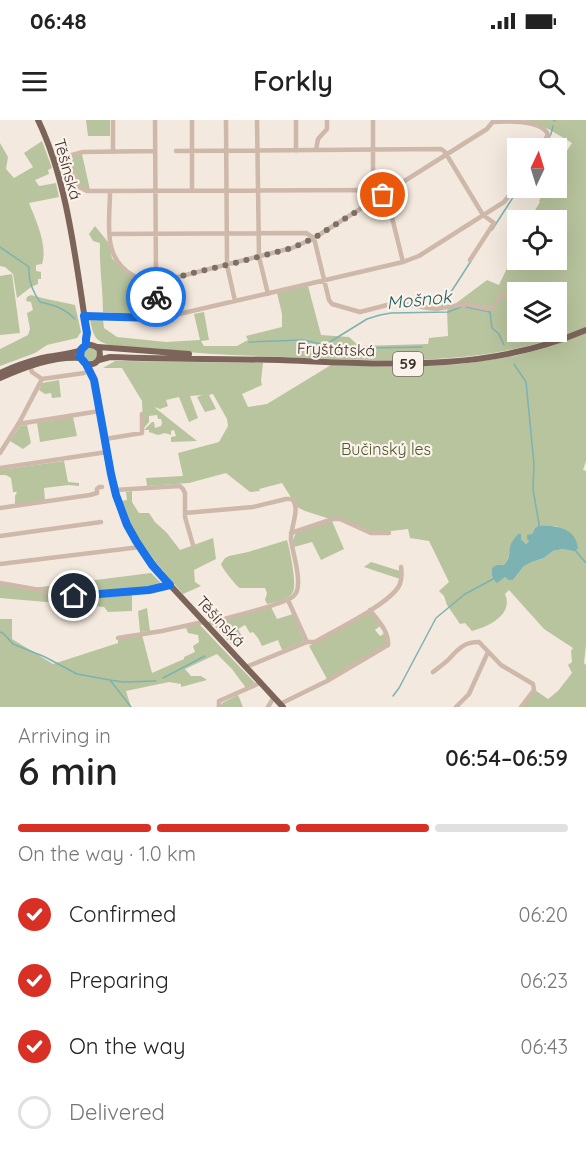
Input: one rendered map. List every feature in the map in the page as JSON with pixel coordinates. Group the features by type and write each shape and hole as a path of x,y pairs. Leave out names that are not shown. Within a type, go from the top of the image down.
{"main road":[{"name":"Těšínská","path":"38,120 54,160 69,223 89,347 100,353 94,380"},
{"name":"Fryštátská","path":"0,376 59,360 83,361 90,364 110,357 403,364 451,362 514,353 586,330"},
{"name":"Fryštátská","path":"0,376 33,361 89,347 226,358"},
{"path":"83,361 89,347"},
{"name":"Těšínská","path":"83,361 94,380 115,490 127,525 152,565 281,705"}],"street":[{"path":"113,120 113,152"},
{"path":"155,120 156,318"},
{"path":"192,120 192,191"},
{"path":"226,120 227,265 235,301"},
{"path":"257,120 259,257 268,294"},
{"path":"296,120 296,151"},
{"path":"315,150 319,136 327,129 327,120"},
{"path":"373,120 373,190"},
{"path":"110,192 110,243 113,255 128,273 139,279 156,282 292,248 314,238 487,129 494,121 519,121 535,124 545,129 548,135 546,138"},
{"path":"176,151 441,149 483,215 494,223 470,260"},
{"path":"54,160 83,152 155,151"},
{"path":"54,160 72,170 79,187 89,191 380,190 386,193 403,262"},
{"path":"84,316 166,317 403,262 419,256 507,198"},
{"path":"110,234 306,233 314,238 332,304 360,312 394,303 436,309 466,304 488,309 493,307 502,295 507,296"},
{"path":"30,366 32,372 42,379 84,374"},
{"path":"0,453 42,379"},
{"path":"18,424 100,411"},
{"path":"105,439 142,433 142,414"},
{"path":"0,468 107,452"},
{"path":"115,490 180,486 185,493 185,513 193,545"},
{"path":"0,508 96,494 97,489 102,487"},
{"path":"118,638 222,619 288,600 294,596 297,574 291,533 296,508 292,499 253,507 185,513"},
{"path":"291,533 333,519 340,519 371,533 389,533"},
{"path":"0,536 101,522"},
{"path":"0,564 140,547"},
{"path":"246,667 307,642 315,642 370,610 385,600 399,586 401,567"},
{"path":"0,583 74,596 149,590 170,585"},
{"path":"288,600 307,642"},
{"path":"281,705 388,645 386,632 370,610"},
{"path":"433,672 456,650 471,642 479,642 501,665 533,684 534,690 521,707"},
{"path":"456,707 470,694 488,652"},
{"path":"219,707 219,701 260,683"},
{"path":"268,707 274,697"}],"green space":[{"path":"86,120 110,120 110,136 88,136"},
{"path":"523,120 586,120 586,327 567,334 567,282 507,282 507,342 543,342 466,357 383,360 234,355 131,348 107,344 94,335 90,320 103,319 104,328 117,337 166,342 200,340 194,314 204,312 209,340 201,341 204,346 237,346 248,340 246,336 282,327 282,314 277,293 308,286 321,335 349,337 359,346 428,344 429,338 448,336 447,310 487,280 499,285 507,268 507,270 567,270 567,210 535,210 540,198 567,198 567,150 572,143 567,138"},
{"path":"42,141 52,168 48,170 49,174 35,180 39,186 56,183 59,197 29,203 42,241 42,264 36,265 36,271 41,272 41,279 38,279 38,284 17,298 13,274 0,266 0,143 8,157 6,169 14,178 33,167 24,153"},
{"path":"82,154 90,190 80,185 75,172 66,163 65,158"},
{"path":"95,226 108,242 112,258 137,279 136,314 103,312 100,243 93,241 89,234"},
{"path":"12,274 20,333 0,335 0,276"},
{"path":"31,295 75,305 81,332 77,338 47,345 35,353 0,366 0,349 28,335 30,329 27,313 33,310 31,302 26,301"},
{"name":"Bučinský les","path":"586,333 586,461 583,470 586,471 586,645 584,663 586,665 586,707 523,707 535,690 548,699 558,691 572,673 568,665 572,662 573,648 544,629 509,590 505,594 506,608 498,619 472,631 465,623 460,624 439,591 449,582 429,541 410,538 408,529 374,533 340,518 327,518 297,507 282,483 250,492 226,473 189,483 147,486 146,478 183,476 178,453 219,442 228,426 227,419 213,394 209,395 216,409 205,412 197,397 202,395 190,396 198,418 189,422 179,397 166,400 168,406 160,409 154,407 197,441 171,442 171,437 176,436 174,430 171,431 171,435 165,433 158,435 144,430 152,422 155,428 161,426 161,419 158,419 157,415 149,416 149,422 143,429 142,401 122,368 103,368 115,361 263,363 262,385 242,394 248,407 267,404 331,365 403,367 461,364 515,356 567,342","holes":["556,526 566,530 577,550 553,551 544,558 524,566 513,580 505,577 494,581 492,575 497,565 504,565 506,562 513,541 521,539 526,544 535,528"]},
{"path":"87,347 93,347 97,354 93,361 87,361 83,357 83,351"},
{"path":"59,380 61,397 52,398 51,393 45,394 39,390 42,383"},
{"path":"73,417 77,436 40,442 37,423"},
{"path":"27,425 31,443 23,449 10,441 20,426"},
{"path":"64,461 68,482 79,483 79,486 44,488 45,500 15,504 17,492 13,492 11,478 0,475 0,470"},
{"path":"132,491 132,502 139,513 149,513 180,550 213,538 216,559 194,570 195,582 201,586 183,594 147,550 126,515 121,501 127,500 126,492"},
{"path":"332,521 344,549 321,560 312,542 294,547 293,540 296,533"},
{"path":"287,540 293,567 294,588 291,595 282,600 267,604 265,588 240,588 221,564 229,556"},
{"path":"371,562 400,571 400,579 364,567"},
{"path":"151,573 163,585 132,591 132,611 108,612 104,607 0,598 0,584 33,588"},
{"path":"271,607 277,619 293,614 304,641 282,650 278,640 262,646 258,638 253,632 250,633 245,625 238,629 245,642 233,646 213,624"},
{"path":"147,608 150,631 140,632 138,611"},
{"path":"371,613 380,626 375,630 380,636 385,633 386,644 327,679 309,646"},
{"path":"0,619 12,619 12,639 53,664 118,643 118,639 142,635 152,673 195,652 193,646 199,642 198,635 188,633 186,628 199,624 256,684 246,688 217,654 185,669 191,676 201,676 207,680 181,687 181,684 169,682 126,691 131,707 0,707"},
{"path":"238,695 243,707 220,707 222,703"}],"water":[{"path":"539,526 559,527 570,532 574,536 578,549 553,551 544,558 524,566 513,580 505,577 497,583 493,578 492,568 506,563 513,540 518,534 521,534 521,539 526,544 529,541 527,535 532,534"}],"waterway":[{"path":"549,138 553,126"},
{"path":"492,230 513,198"},
{"name":"Mošnok","path":"0,247 29,267 31,285 40,302 59,307 75,319"},
{"path":"442,306 471,261"},
{"name":"Mošnok","path":"249,342 303,340 325,345 367,319 380,315 448,312 461,307"},
{"name":"Mošnok","path":"466,307 490,312 492,328 499,334 504,345"},
{"path":"325,345 346,351 422,347"},
{"name":"Mošnok","path":"514,364 526,382 538,528"},
{"name":"Mošnok","path":"575,550 586,563"},
{"path":"393,696 436,618 465,594 495,578"},
{"path":"0,632 13,644 45,657 77,674 110,680 131,707"},
{"path":"163,678 205,656"},
{"path":"110,680 156,681"}],"way so far":[{"path":"156,297 156,282 292,248 314,238 383,195"}],"route":[{"path":"74,596 149,590 170,585 152,565 127,525 111,474 94,380 80,357 81,349 86,345 87,333 84,316 156,318 156,297"}]}
